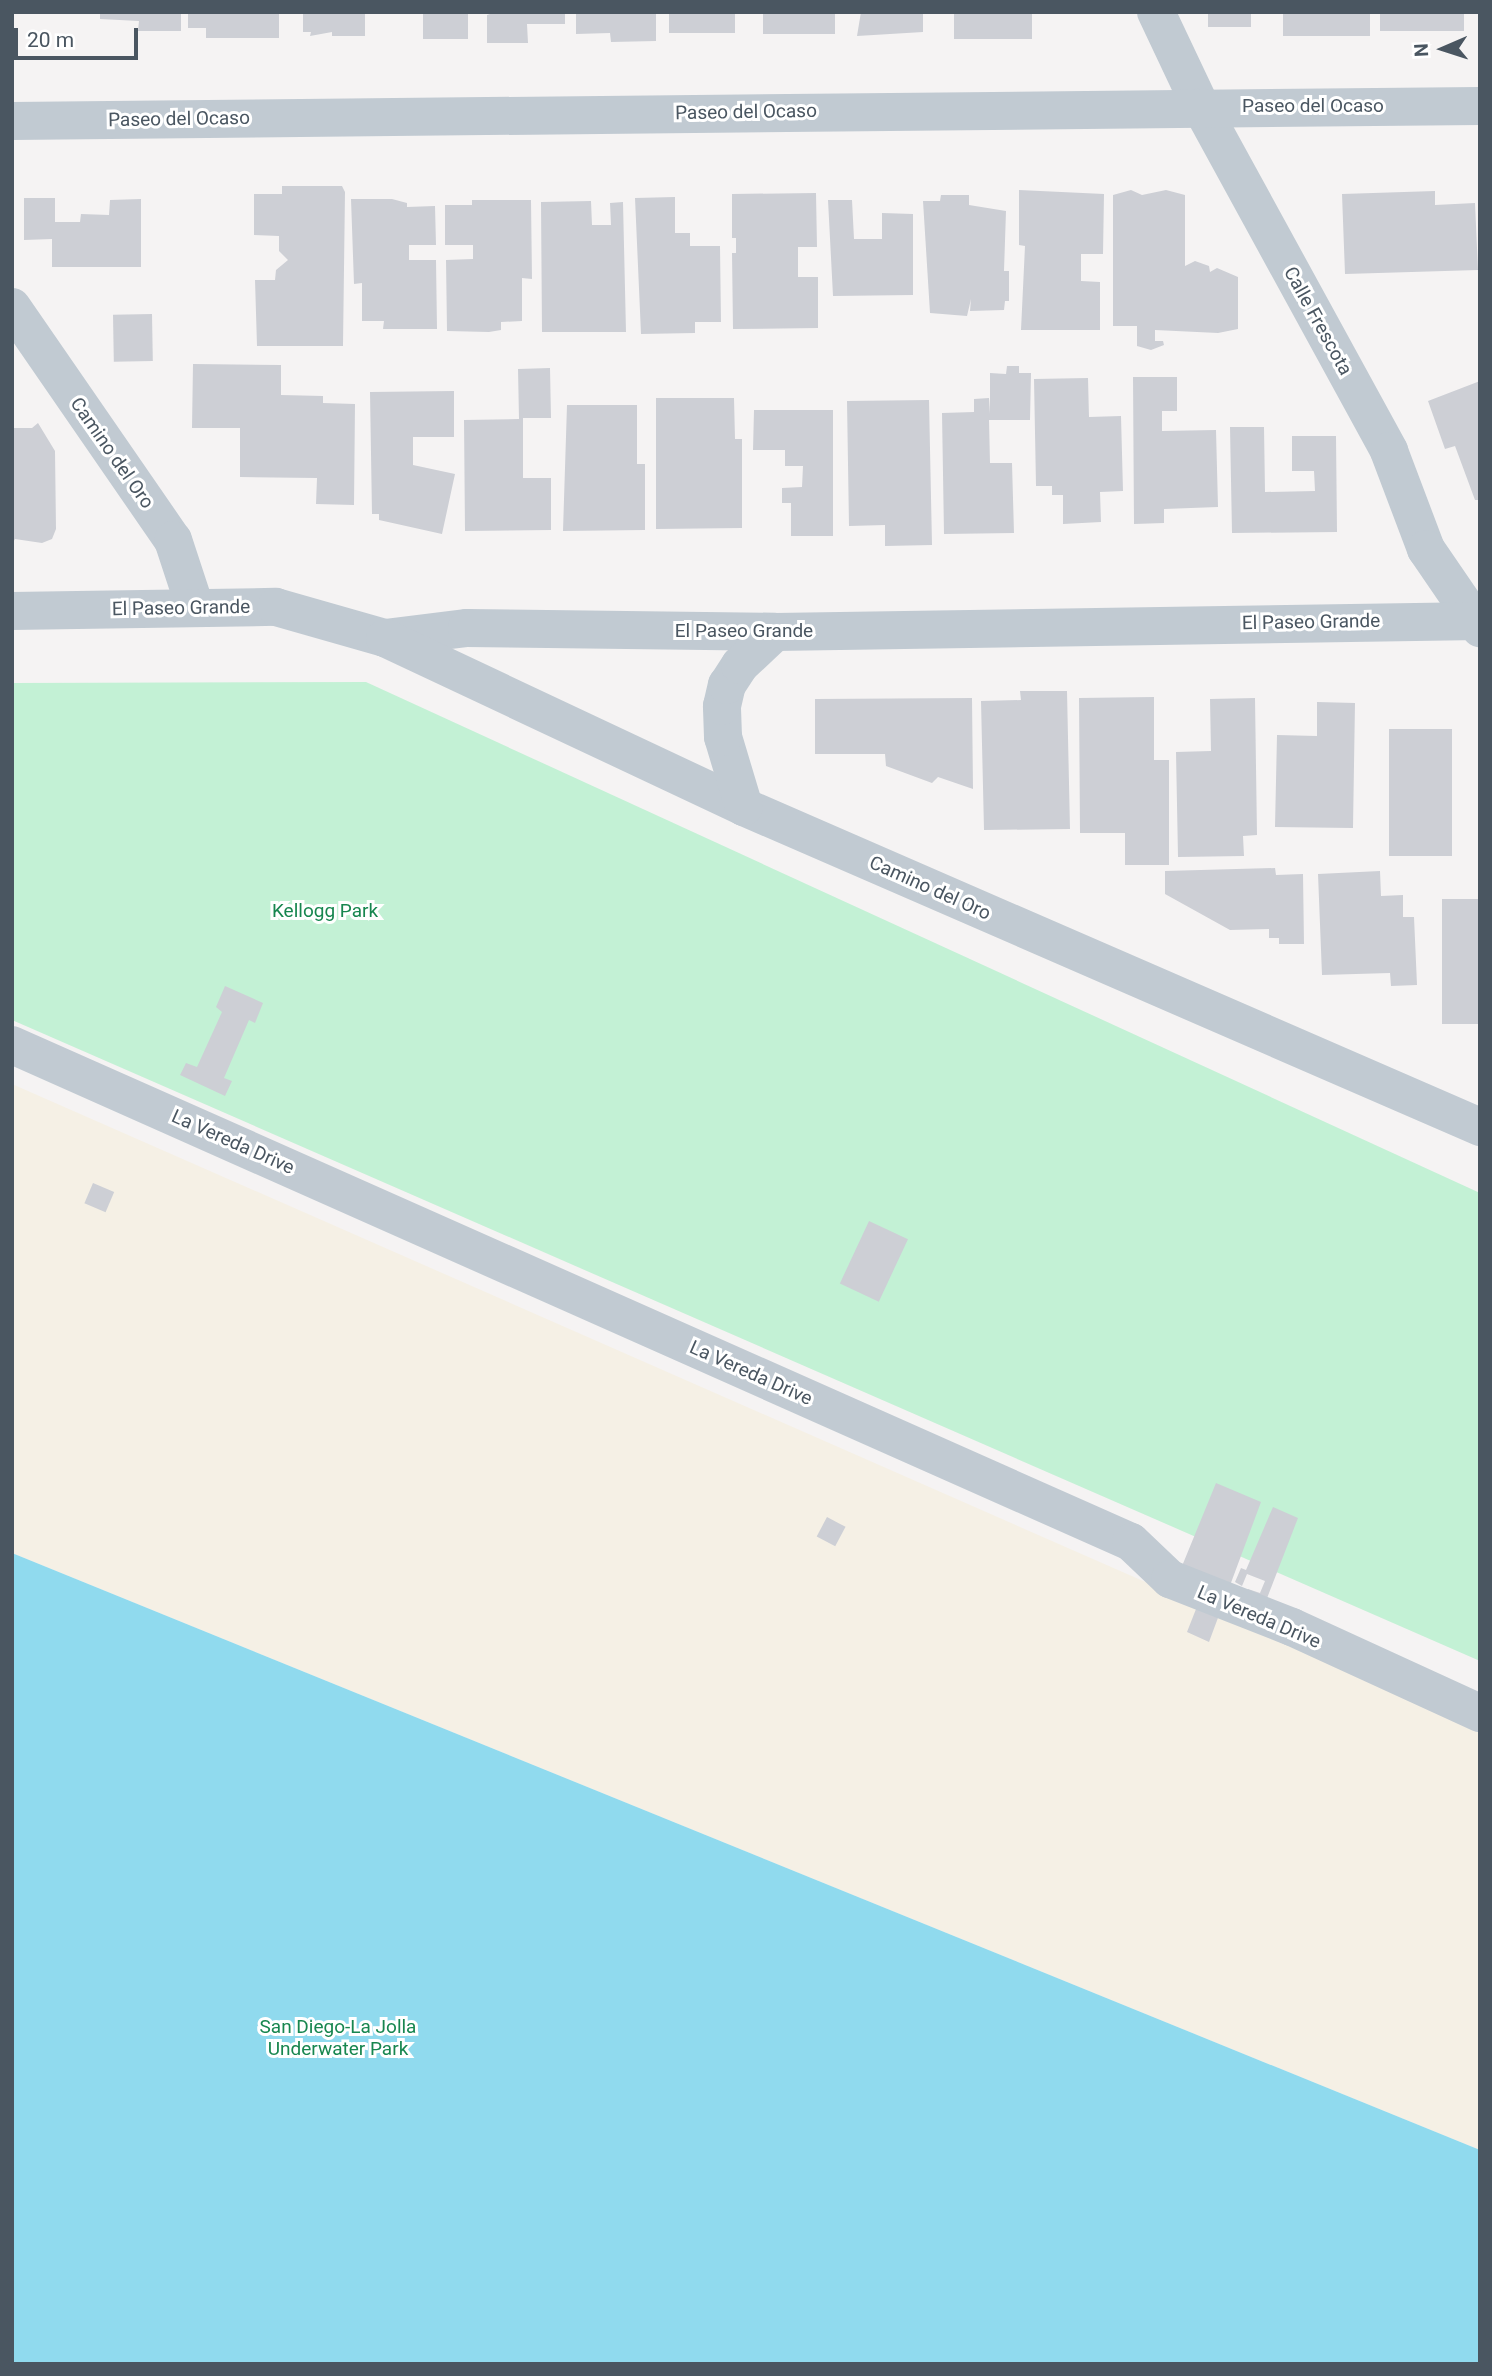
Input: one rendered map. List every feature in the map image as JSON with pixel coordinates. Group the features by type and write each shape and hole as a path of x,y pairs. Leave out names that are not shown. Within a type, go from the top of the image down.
{"street":[{"name":"Calle Frescota","path":"1156,12 1201,107 1389,450 1426,549 1478,624"},
{"name":"Paseo del Ocaso","path":"12,121 1480,106"},
{"name":"Camino del Oro","path":"12,307 173,540 195,607"},
{"name":"El Paseo Grande","path":"12,611 276,607 385,638 467,628 775,632 1478,624"},
{"path":"744,807 723,737 722,706 727,685 740,665 775,632"},
{"name":"Camino del Oro","path":"385,638 744,807 1480,1127"},
{"name":"La Vereda Drive","path":"12,1045 1131,1542 1170,1579 1292,1627 1480,1713"}],"green space":[{"name":"Kellogg Park","path":"366,682 1480,1193 1480,1661 12,1020 12,683"}],"sand":[{"path":"12,1084 1480,1729 1480,2150 12,1553"}],"water":[{"name":"San Diego-La Jolla Underwater Park","path":"12,1553 1480,2150 1480,2364 12,2364"}],"building":[{"path":"100,12 181,12 181,31 138,31 139,21 100,19"},
{"path":"188,12 279,12 279,38 206,38 206,28 188,28"},
{"path":"303,12 365,12 365,36 332,36 332,32 310,36 311,32 303,32"},
{"path":"423,12 468,12 468,39 423,39"},
{"path":"496,12 565,12 565,24 527,24 528,43 487,43 487,15"},
{"path":"576,12 656,12 656,41 611,42 610,33 576,34"},
{"path":"669,12 735,12 735,33 669,33"},
{"path":"763,12 835,12 835,34 763,34"},
{"path":"861,12 923,12 923,32 857,36"},
{"path":"954,12 1032,12 1032,39 954,39"},
{"path":"1208,12 1251,12 1251,27 1208,27"},
{"path":"1283,12 1370,12 1370,36 1283,36"},
{"path":"1380,12 1464,12 1464,31 1380,31"},
{"path":"282,186 342,186 345,192 343,346 257,346 255,280 275,280 276,270 288,260 279,251 279,236 254,235 254,194 282,194"},
{"path":"1019,190 1104,194 1103,254 1081,254 1081,281 1100,282 1100,330 1021,330 1025,246 1019,245"},
{"path":"1131,190 1142,195 1166,190 1185,195 1185,266 1195,261 1209,266 1210,272 1217,268 1238,277 1238,329 1218,333 1155,330 1155,341 1163,341 1164,345 1151,350 1137,346 1137,326 1113,326 1113,195"},
{"path":"1435,191 1435,205 1475,203 1478,270 1345,274 1342,194"},
{"path":"816,193 817,247 798,247 798,277 818,277 818,328 733,329 732,253 736,253 736,238 732,238 732,194"},
{"path":"941,195 969,195 969,205 1006,211 1004,271 1009,271 1009,301 1005,301 1004,310 970,311 971,299 967,316 930,313 923,201 940,201"},
{"path":"675,197 675,233 690,233 690,246 720,246 721,322 695,322 695,333 641,334 635,198"},
{"path":"24,198 55,198 55,222 80,222 81,214 109,215 110,200 141,199 141,267 52,267 52,239 24,240"},
{"path":"351,199 392,199 407,203 407,207 435,206 436,245 409,245 409,260 436,260 437,329 383,329 384,321 362,321 362,283 354,284"},
{"path":"472,200 531,200 532,279 522,278 522,321 501,322 501,330 489,332 447,331 446,260 473,259 473,245 445,245 445,205 472,205"},
{"path":"828,200 852,200 854,239 882,239 882,213 913,214 913,295 833,296"},
{"path":"591,201 592,225 611,225 610,203 623,202 626,332 542,332 541,202"},
{"path":"152,314 153,361 114,362 113,315"},
{"path":"193,364 281,365 281,395 323,396 323,403 355,404 354,505 316,504 317,478 240,477 240,428 192,428"},
{"path":"1007,366 1019,366 1019,373 1031,373 1030,420 989,420 990,463 1012,463 1014,533 944,534 942,413 974,412 974,399 989,398 990,414 990,373 1006,374"},
{"path":"550,368 551,418 523,418 523,478 551,478 551,530 465,531 464,420 519,419 518,369"},
{"path":"1133,377 1177,377 1177,411 1162,411 1162,431 1216,430 1218,507 1164,509 1164,523 1134,524"},
{"path":"1088,378 1089,417 1121,416 1123,491 1100,492 1101,522 1063,524 1063,495 1052,495 1052,486 1036,486 1034,379"},
{"path":"1480,381 1480,500 1475,500 1455,446 1445,449 1428,401"},
{"path":"454,391 454,437 413,437 413,465 455,474 442,534 379,520 379,514 372,514 370,392"},
{"path":"656,398 734,398 735,439 742,439 742,528 656,529"},
{"path":"929,400 932,545 885,546 885,525 849,526 847,401"},
{"path":"567,405 637,405 637,464 645,464 645,530 563,531"},
{"path":"754,410 833,410 833,536 791,536 791,503 782,503 782,488 802,487 803,466 785,466 785,450 753,450"},
{"path":"38,423 55,451 56,529 52,539 42,543 15,539 12,544 12,428 32,428"},
{"path":"1230,427 1264,427 1265,492 1315,491 1314,471 1292,471 1292,436 1336,436 1337,532 1232,533"},
{"path":"1020,691 1067,691 1070,829 984,830 981,701 1021,700"},
{"path":"1154,697 1154,760 1169,760 1169,865 1125,865 1125,833 1080,833 1079,698"},
{"path":"972,698 973,789 938,777 932,783 886,766 885,754 815,754 815,699"},
{"path":"1255,698 1257,835 1243,836 1244,856 1178,857 1176,752 1211,751 1210,699"},
{"path":"1317,702 1355,703 1353,828 1275,827 1277,735 1317,736"},
{"path":"1389,729 1452,729 1452,856 1389,856"},
{"path":"1275,868 1276,875 1303,874 1304,944 1279,944 1279,938 1269,938 1269,929 1230,930 1165,894 1165,871"},
{"path":"1380,871 1381,896 1403,895 1403,917 1414,917 1417,985 1391,986 1390,973 1322,975 1318,874"},
{"path":"1442,899 1480,899 1480,1024 1442,1024"},
{"path":"225,986 263,1003 255,1023 249,1020 224,1078 232,1081 225,1096 180,1075 186,1063 197,1067 222,1012 216,1007"},
{"path":"93,1183 114,1192 106,1212 84,1203"},
{"path":"869,1221 908,1239 879,1302 840,1284"},
{"path":"1216,1483 1261,1502 1209,1642 1187,1632 1198,1604 1180,1571"},
{"path":"1273,1507 1298,1518 1264,1606 1244,1598 1248,1589 1260,1593 1265,1581 1247,1574 1242,1586 1235,1582 1241,1568 1246,1570"},
{"path":"827,1517 846,1527 835,1546 817,1536"}]}
